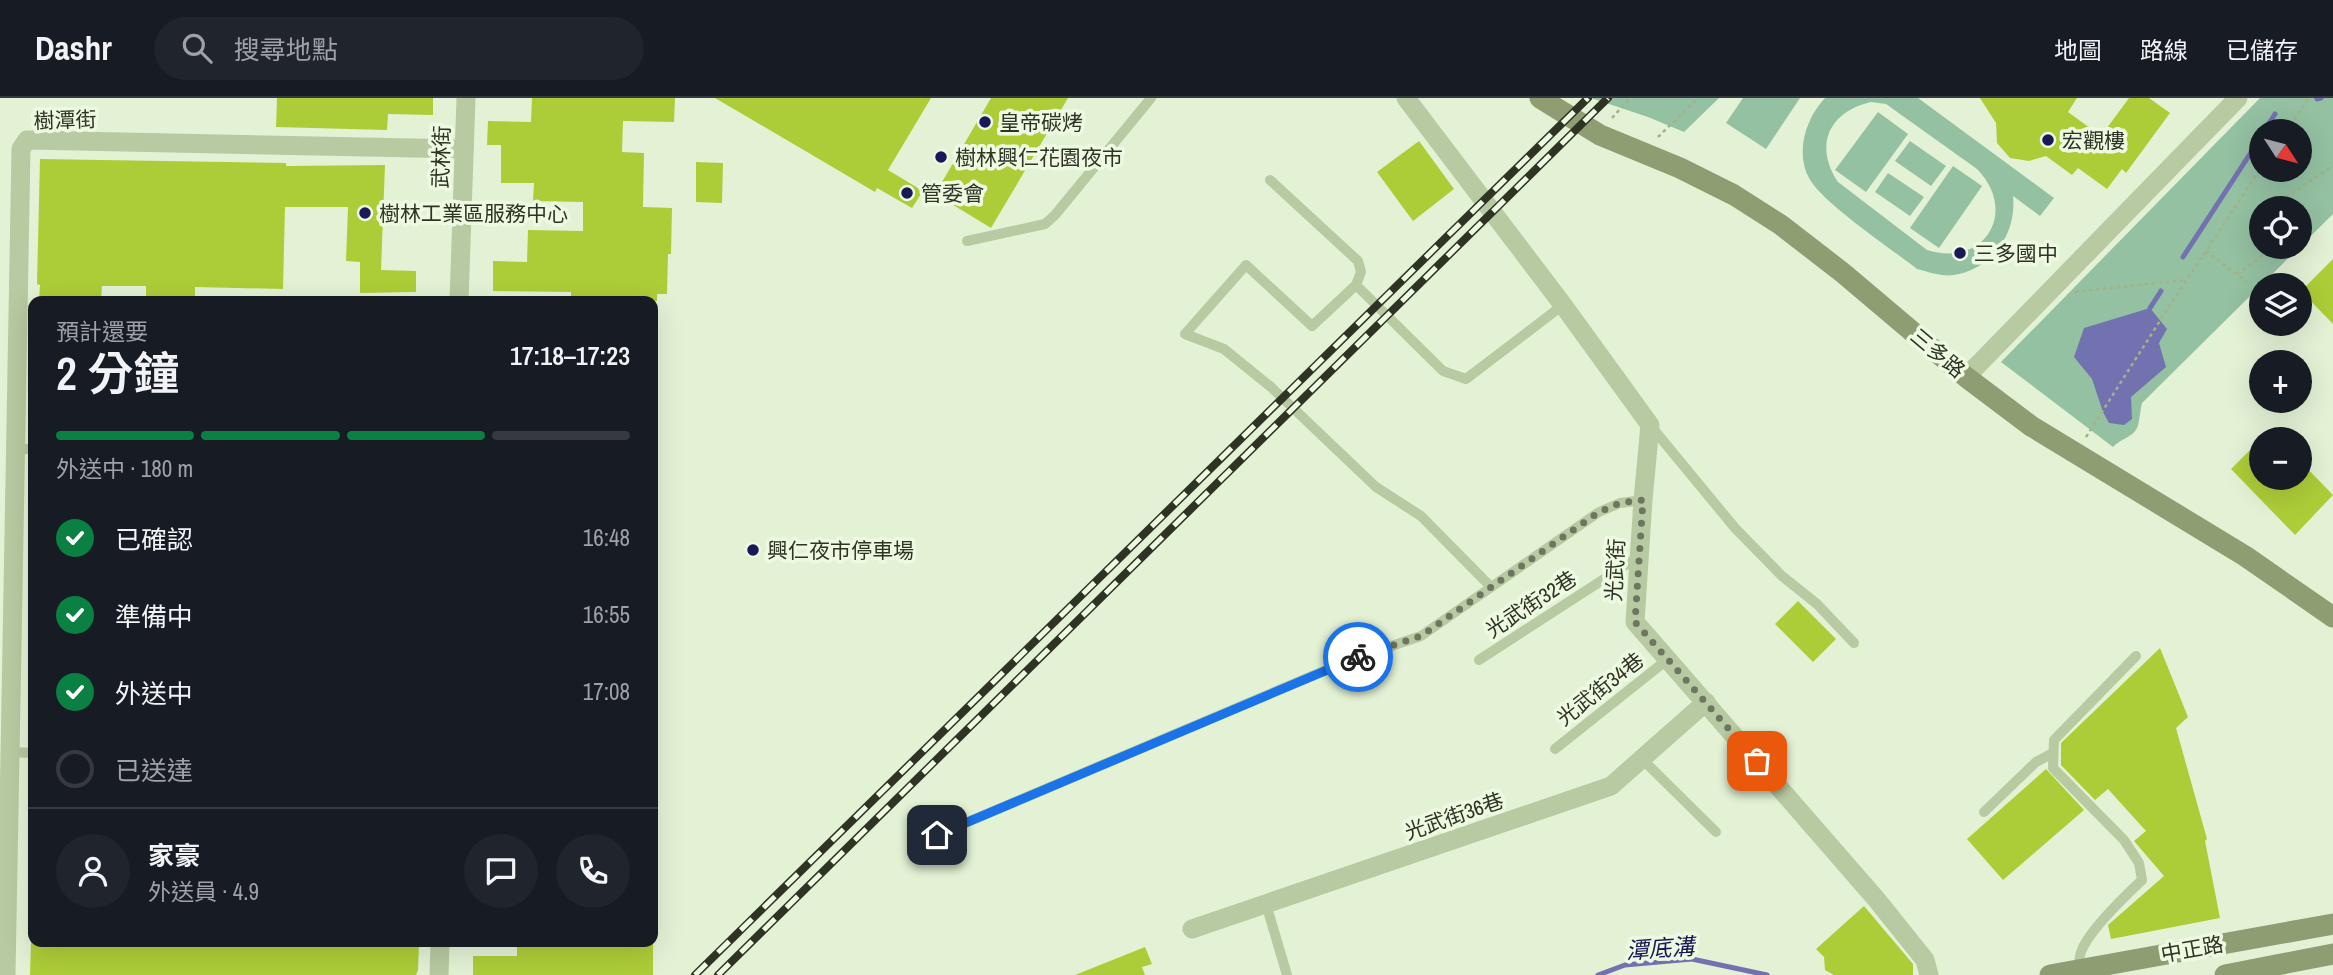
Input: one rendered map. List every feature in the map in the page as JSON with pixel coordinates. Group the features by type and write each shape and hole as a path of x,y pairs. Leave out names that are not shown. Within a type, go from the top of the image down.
{"street":[{"name":"武林街","path":"459,296 466,98"},
{"path":"1406,98 1650,425"},
{"name":"三多路","path":"1540,98 1600,135 1680,168 1734,195 1781,225 1843,273 1966,377 2031,426 2245,556 2333,617"},
{"path":"1966,377 2238,98"},
{"name":"樹潭街","path":"6,975 10,752 24,449 21,149 27,140 464,149"},
{"name":"光武街","path":"1650,425 1635,622 1877,900 1925,960 1929,975"},
{"name":"光武街36巷","path":"1192,929 1611,786 1706,702"},
{"name":"中正路","path":"2050,975 2333,924"},
{"path":"439,975 440,947"},
{"name":"中正路","path":"2225,975 2333,954"}],"lane":[{"path":"967,242 1045,224 1151,98"},
{"path":"1270,180 1358,261 1361,271 1356,285 1312,326 1246,265 1185,334 1224,349 1271,387 1376,487 1421,516 1492,587"},
{"path":"1356,285 1443,371 1466,379 1563,305"},
{"path":"1650,425 1735,528 1854,643"},
{"path":"937,835 1347,661 1421,636 1599,512 1620,503 1643,500"},
{"name":"光武街32巷","path":"1479,660 1639,557"},
{"path":"2079,969 2081,951 2088,941 2111,909 2142,880 2139,863 2124,840 2053,768 2053,740 2136,656"},
{"name":"光武街34巷","path":"1555,749 1668,659"},
{"path":"10,752 28,753"},
{"path":"1984,812 2036,762 2053,753"},
{"path":"1642,759 1716,832"},
{"path":"1266,904 1287,975"}],"path":[{"path":"1609,121 1630,98"},
{"path":"1655,139 1698,98"},
{"path":"2294,119 2309,98"},
{"path":"2288,196 2333,166"},
{"path":"2084,440 2252,182"},
{"path":"2206,251 2249,284"},
{"path":"2236,274 2257,259"},
{"path":"2066,293 2186,280"}],"green space":[{"path":"1591,98 1719,98 1684,132"},
{"path":"1743,98 1800,98 1766,149 1726,123"},
{"path":"1825,98 1918,98 2054,198 2040,216 2013,196 2011,223 2006,236 2000,247 1980,265 1954,275 1917,269 1842,212 1809,178 1803,147 1808,125","holes":["1871,102 1886,104 1977,169 1989,186 1995,202 1995,218 1989,232 1979,244 1965,251 1947,253 1927,250 1838,182 1827,156 1829,132 1835,122 1856,107"]},
{"path":"2260,98 2333,98 2333,214 2312,235 2312,196 2249,196 2249,259 2288,259 2274,273 2249,273 2249,297 2142,403 2135,431 2113,447 2001,362"},
{"path":"1878,112 1908,134 1866,192 1835,170"},
{"path":"1910,141 1946,166 1931,186 1895,161"},
{"path":"1953,166 1982,186 1939,248 1910,228"},
{"path":"1888,173 1924,197 1910,216 1875,192"}],"shaded area":[{"path":"2150,308 2167,329 2159,343 2166,367 2131,397 2132,419 2124,425 2109,423 2092,379 2074,357 2084,328"}],"building":[{"path":"277,98 433,98 433,115 388,114 387,130 276,127"},
{"path":"532,98 675,98 674,122 623,121 622,152 644,153 643,207 672,208 667,294 571,296 571,292 493,291 493,261 527,262 528,230 583,231 583,202 533,201 534,183 501,183 501,145 487,145 488,121 531,122"},
{"path":"715,98 931,98 888,170 923,191 912,208 877,188 875,192"},
{"path":"991,98 1068,98 991,228 935,194"},
{"path":"1980,98 2077,98 2068,112 2101,136 2129,98 2149,98 2170,113 2126,173 2122,169 2107,189 2078,168 2072,175 2046,156 2029,161 2010,158 1997,143 1996,123"},
{"path":"1419,141 1454,189 1413,221 1377,172"},
{"path":"40,159 286,163 286,166 385,165 381,270 416,271 416,292 360,293 360,262 346,261 348,207 285,207 283,289 195,287 195,296 146,296 146,286 102,286 101,296 39,296 40,285 37,284"},
{"path":"696,162 723,163 722,203 696,202"},
{"path":"2333,259 2333,324 2312,302 2312,280"},
{"path":"2249,451 2249,488 2231,469"},
{"path":"2312,473 2333,495 2295,535 2251,490 2312,490"},
{"path":"1798,601 1836,639 1813,662 1775,624"},
{"path":"2160,648 2188,717 2176,728 2207,839 2205,841 2220,918 2111,939 2108,925 2164,876 2134,841 2146,831 2108,789 2095,800 2061,765 2061,743"},
{"path":"2046,769 2084,810 2003,880 1967,839"},
{"path":"1864,906 1913,964 1913,975 1834,975 1825,970 1824,957 1816,949"},
{"path":"31,947 419,947 416,975 30,975"},
{"path":"517,947 653,947 653,975 473,975 473,956 517,956"},
{"path":"1145,947 1152,964 1142,967 1145,975 1075,975"}],"waterway":[{"path":"2317,99 2321,98"},
{"path":"2272,119 2275,114"},
{"path":"2183,257 2249,155"},
{"path":"2150,308 2161,291"},
{"name":"潭底溝","path":"1598,975 1625,965 1692,959 1767,975"}],"railway":[{"path":"695,975 1588,98"},
{"path":"718,975 1608,98"}],"way so far":[{"path":"1358,657 1421,636 1599,512 1620,503 1643,500 1635,622 1757,761"}],"place":[{"name":"皇帝碳烤","path":"985,122"},
{"name":"宏觀樓","path":"2048,140"},
{"name":"樹林興仁花園夜市","path":"941,157"},
{"name":"管委會","path":"907,193"},
{"name":"樹林工業區服務中心","path":"365,213"},
{"name":"三多國中","path":"1960,253"},
{"name":"興仁夜市停車場","path":"753,550"}],"route":[{"path":"937,835 1358,657"}]}
